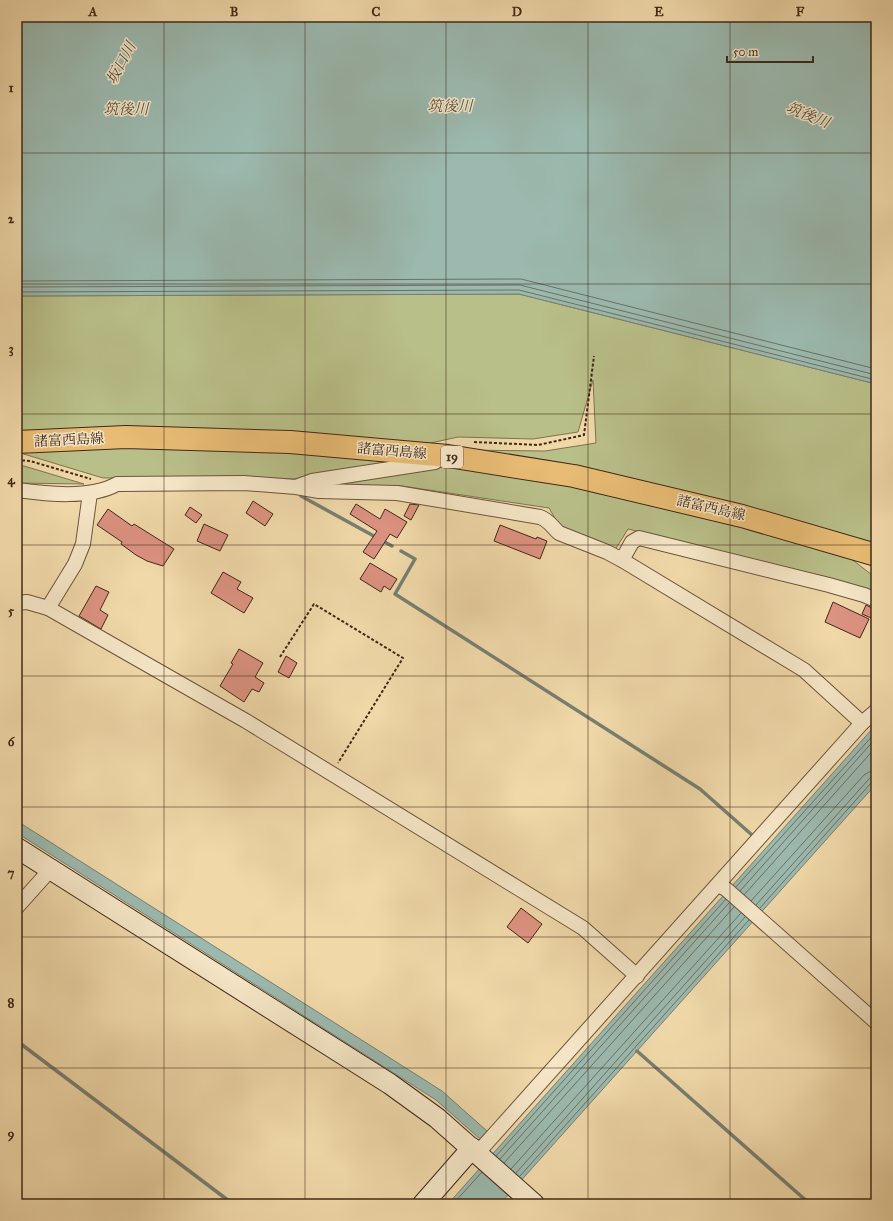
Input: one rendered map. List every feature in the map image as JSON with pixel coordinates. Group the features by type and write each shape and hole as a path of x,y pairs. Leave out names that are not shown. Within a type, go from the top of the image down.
{"main road":[{"name":"諸富西島線","path":"17,442 126,437 290,442 448,456 589,480 742,516 876,555"}],"street":[{"path":"296,487 312,481 444,460 448,456"},
{"path":"17,490 34,493 90,493 108,489 117,484 244,483 296,487 319,491 397,493 540,517 549,522 559,533 607,552 622,560 804,670 862,723"},
{"path":"48,608 75,564 83,544 90,493"},
{"path":"622,560 632,542 639,538 829,585 876,600"},
{"path":"17,602 27,602 48,608 246,722 583,928 637,976"},
{"path":"423,1204 479,1154 482,1148 637,976 722,887 862,723 876,711"},
{"path":"17,848 390,1084 437,1118 534,1204"},
{"path":"17,907 51,869"},
{"path":"722,887 876,1022"}],"path":[{"path":"471,442 538,445 584,435 594,356"},
{"path":"17,460 30,461 98,482 108,489"},
{"path":"280,657 314,604 403,658 331,774"}],"green space":[{"path":"519,294 876,384 876,546 460,450 545,451 596,443 593,380 578,432 533,439 458,437 426,444 305,432 122,429 17,434 17,296"},
{"path":"113,446 284,450 417,461 294,479 245,477 103,478 17,452"},
{"path":"452,465 575,485 741,525 850,558 876,578 876,595 857,586 628,529 615,550 559,525 549,508 402,486 315,486"},
{"path":"17,466 24,466 84,484 17,483"}],"water":[{"path":"17,17 876,17 876,384 519,294 17,296"},
{"path":"873,728 876,729 876,784 500,1204 448,1204"},
{"path":"17,821 442,1091 487,1131 480,1139 436,1100 17,833"}],"building":[{"path":"253,501 273,514 265,526 246,513"},
{"path":"356,504 380,519 385,509 407,522 397,538 390,534 374,559 363,552 377,531 350,514"},
{"path":"410,504 419,505 411,520 404,516"},
{"path":"190,507 202,515 196,523 185,515"},
{"path":"108,509 132,526 134,524 174,549 163,566 147,561 136,555 121,544 122,542 97,525"},
{"path":"204,524 228,535 220,551 197,541"},
{"path":"500,525 536,539 537,537 547,541 540,559 494,541"},
{"path":"370,563 397,579 390,590 384,586 381,592 360,579"},
{"path":"223,572 241,582 237,589 253,598 244,613 211,593"},
{"path":"96,586 109,592 100,610 108,615 101,629 79,616"},
{"path":"833,602 869,619 860,638 825,622"},
{"path":"866,605 876,610 876,620 862,614"},
{"path":"239,649 263,663 255,677 264,683 259,692 252,689 244,702 220,686 233,664 231,663"},
{"path":"286,656 297,663 289,678 278,672"},
{"path":"521,908 542,924 528,943 507,927"}],"waterway":[{"path":"301,496 392,546"},
{"path":"401,551 415,559 395,594 700,789 752,835"},
{"path":"17,1041 233,1204"},
{"path":"637,1051 810,1204"}],"water label":[{"name":"坂口川","path":"121,63"},
{"name":"筑後川","path":"450,106"},
{"name":"筑後川","path":"126,109"},
{"name":"筑後川","path":"808,115"}]}
